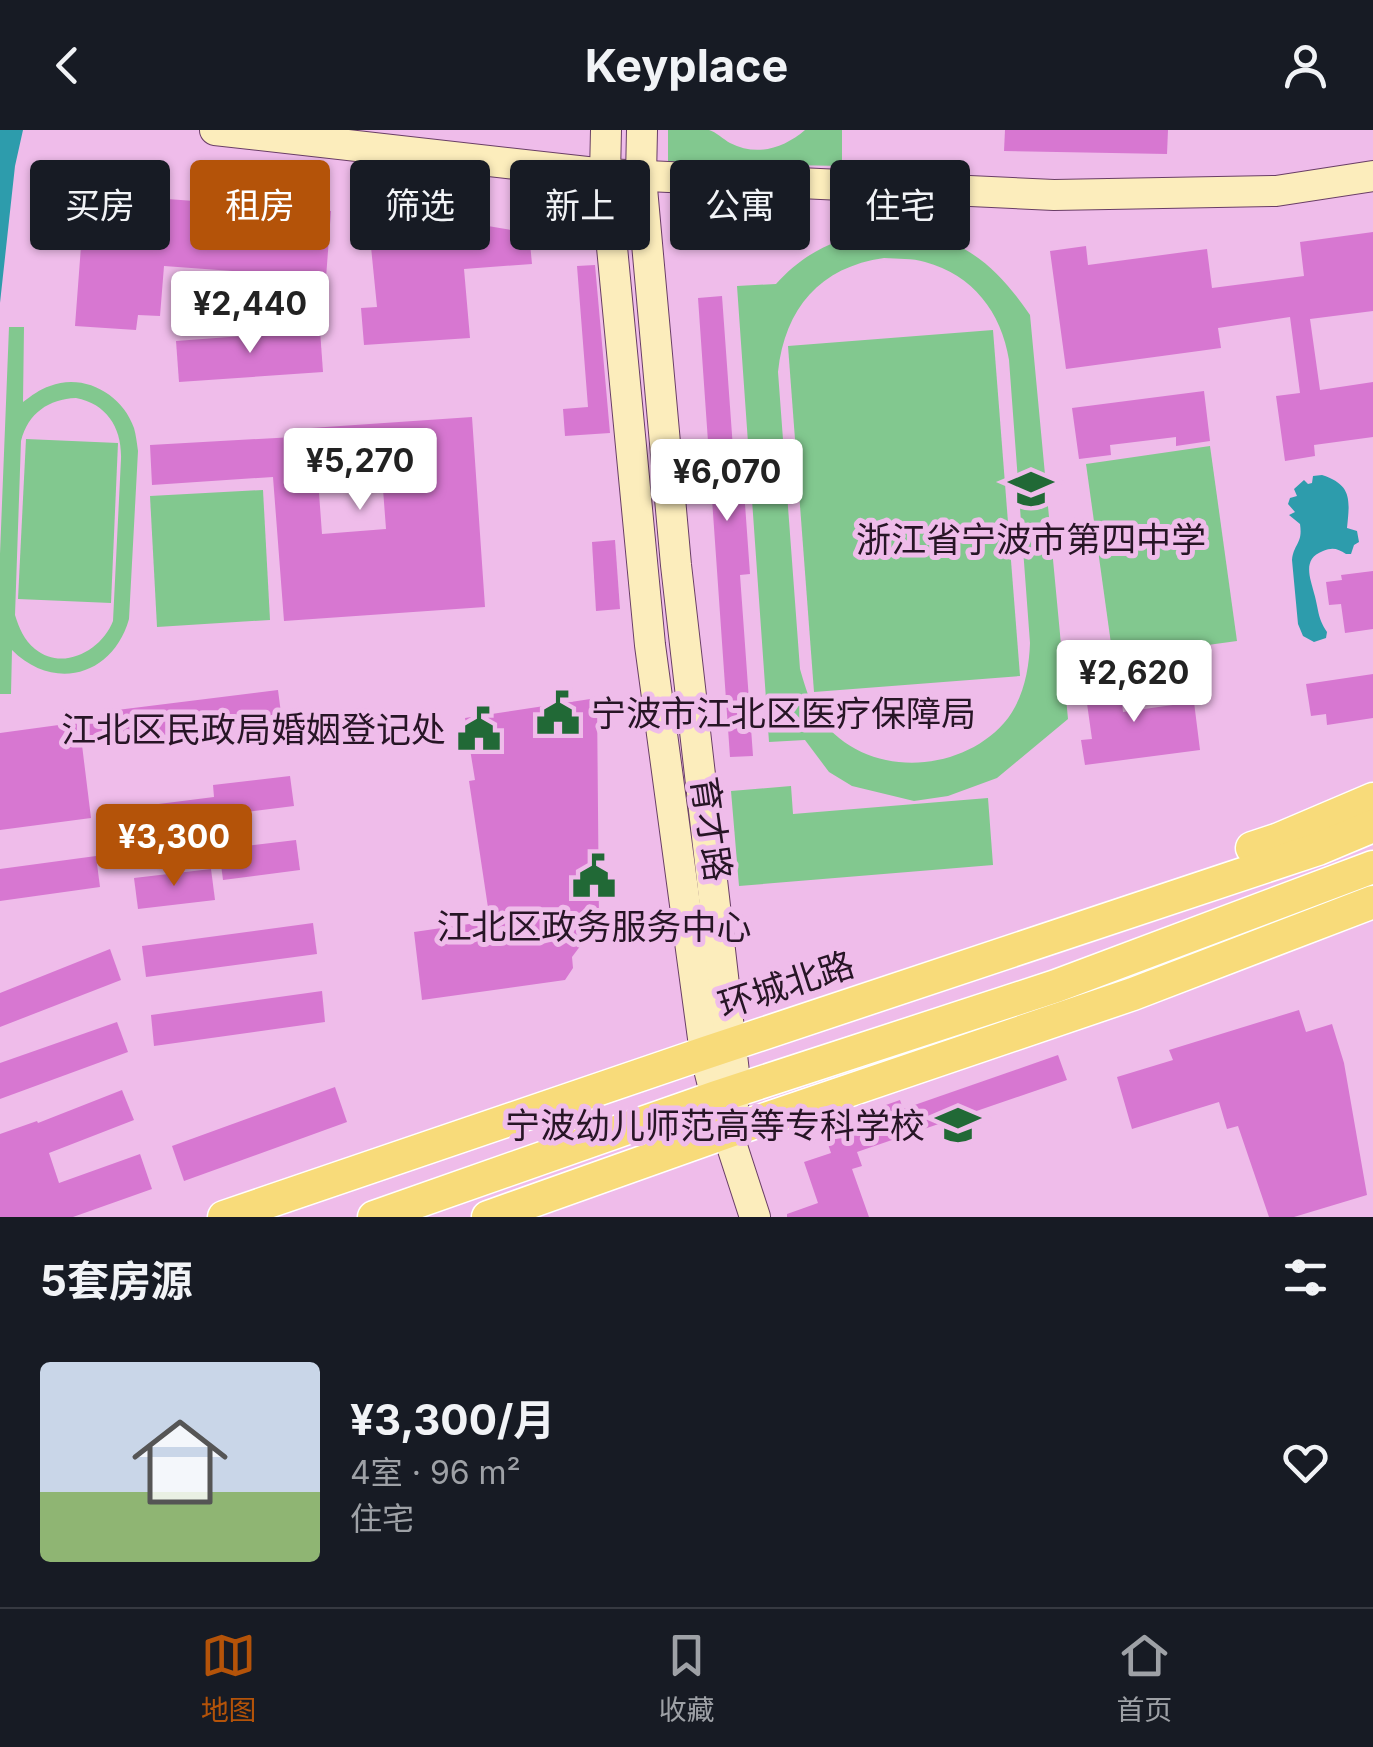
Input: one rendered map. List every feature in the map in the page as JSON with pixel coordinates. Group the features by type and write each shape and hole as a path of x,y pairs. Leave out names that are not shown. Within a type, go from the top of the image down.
{"main road":[{"path":"215,130 510,163"},
{"name":"育才路","path":"606,130 606,160"},
{"name":"育才路","path":"641,160 642,130"},
{"path":"650,176 1054,196 1276,191 1373,176"},
{"name":"育才路","path":"613,250 650,644 721,1040"},
{"name":"育才路","path":"648,250 727,1132 755,1217"},
{"path":"721,1040 1279,839 1373,799"},
{"name":"环城北路","path":"224,1217 721,1040 1318,849 1373,826"},
{"path":"374,1217 726,1093 1056,986 1373,866"},
{"path":"488,1217 1133,994 1373,902"}],"shaded area":[{"path":"0,130 23,130 15,166 0,303"},
{"path":"668,130 709,130 740,147 760,150 788,142 805,130 842,130 842,160 830,160 830,166 810,165 810,160 668,163"},
{"path":"830,245 830,250 965,250 999,276 1030,315 1068,719 997,778 948,796 914,801 852,786 829,772 805,740 769,742 737,286 776,284 808,256","holes":["884,258 910,259 942,268 971,286 992,311 1005,343 1030,643 1024,685 1004,723 962,753 911,763 861,752 839,738 817,714 806,689 800,669 778,372 782,349 798,310 824,281 861,263"]},
{"path":"9,327 24,327 23,402 50,386 76,382 111,396 134,428 138,451 129,619 110,654 80,672 63,674 28,663 12,650 11,694 0,694 0,554","holes":["57,401 87,401 110,419 121,448 113,621 91,649 69,658 57,658 46,656 31,645 15,615 21,441 41,409"]},
{"path":"993,330 1020,676 814,692 788,346"},
{"path":"26,439 118,443 111,603 18,599"},
{"path":"1210,446 1237,641 1113,658 1086,464"},
{"path":"1322,475 1339,483 1347,494 1347,528 1357,531 1359,542 1351,554 1327,550 1312,559 1310,575 1327,632 1326,638 1314,642 1303,636 1298,624 1292,560 1301,531 1300,524 1289,515 1295,512 1288,504 1290,498 1297,496 1294,489 1304,480 1312,483 1313,476"},
{"path":"263,490 270,620 157,627 150,496"},
{"path":"791,786 793,814 988,798 993,865 739,886 731,791"}],"building":[{"path":"1005,130 1168,130 1167,154 1004,151"},
{"path":"170,199 190,201 190,250 328,250 326,278 164,266 160,316 138,315 136,330 75,326 81,250 170,250"},
{"path":"490,226 510,230 510,250 531,250 532,264 464,269 470,338 364,345 361,308 377,307 371,250 490,250"},
{"path":"1373,232 1373,311 1310,319 1320,390 1373,382 1373,437 1314,445 1315,456 1285,461 1276,396 1300,393 1290,317 1218,328 1221,348 1066,369 1050,251 1086,246 1088,265 1207,249 1212,288 1304,276 1300,242"},
{"path":"595,265 610,433 565,436 563,409 588,407 577,266"},
{"path":"722,296 736,490 744,490 750,574 740,575 753,756 730,757 698,298"},
{"path":"320,330 323,372 179,382 176,341"},
{"path":"1204,391 1210,441 1176,446 1176,437 1110,445 1111,455 1079,459 1072,408"},
{"path":"472,417 485,607 284,621 273,477 152,485 150,445 312,436 311,428","holes":["383,489 386,529 322,534 319,493"]},
{"path":"615,540 620,609 596,611 592,542"},
{"path":"1373,571 1373,629 1345,633 1341,604 1329,605 1326,582 1342,580 1341,575"},
{"path":"1118,670 1123,712 1194,702 1200,750 1085,765 1081,740 1092,739 1083,675"},
{"path":"1373,674 1373,718 1327,725 1326,714 1311,716 1306,684"},
{"path":"278,690 282,721 82,745 91,818 0,830 0,733 110,718 109,711"},
{"path":"597,698 599,921 572,957 573,968 565,980 422,1000 414,932 490,921 469,781 475,780 465,718"},
{"path":"290,776 294,806 198,818 200,830 122,839 119,809 214,797 213,785"},
{"path":"296,840 300,870 223,880 219,849"},
{"path":"96,856 100,887 0,901 0,869"},
{"path":"211,869 215,900 138,909 134,878"},
{"path":"313,923 317,954 146,977 142,946"},
{"path":"110,949 121,980 0,1027 0,993"},
{"path":"322,991 325,1022 154,1046 151,1015"},
{"path":"1299,1010 1306,1032 1332,1024 1344,1063 1367,1195 1294,1217 1269,1217 1238,1126 1227,1129 1219,1102 1132,1129 1117,1077 1173,1060 1169,1050"},
{"path":"117,1022 128,1052 0,1099 0,1063"},
{"path":"1058,1055 1067,1080 857,1152 862,1166 852,1169 869,1217 787,1217 818,1203 804,1162 831,1153 825,1135 848,1127 846,1119 900,1100 903,1109"},
{"path":"335,1087 347,1122 184,1181 172,1146"},
{"path":"122,1090 134,1120 49,1153 59,1183 140,1154 152,1189 73,1217 0,1217 0,1134"}],"place":[{"name":"浙江省宁波市第四中学","path":"1031,489"},
{"name":"宁波市江北区医疗保障局","path":"558,713"},
{"name":"江北区民政局婚姻登记处","path":"479,729"},
{"name":"江北区政务服务中心","path":"594,876"},
{"name":"宁波幼儿师范高等专科学校","path":"958,1125"}]}
